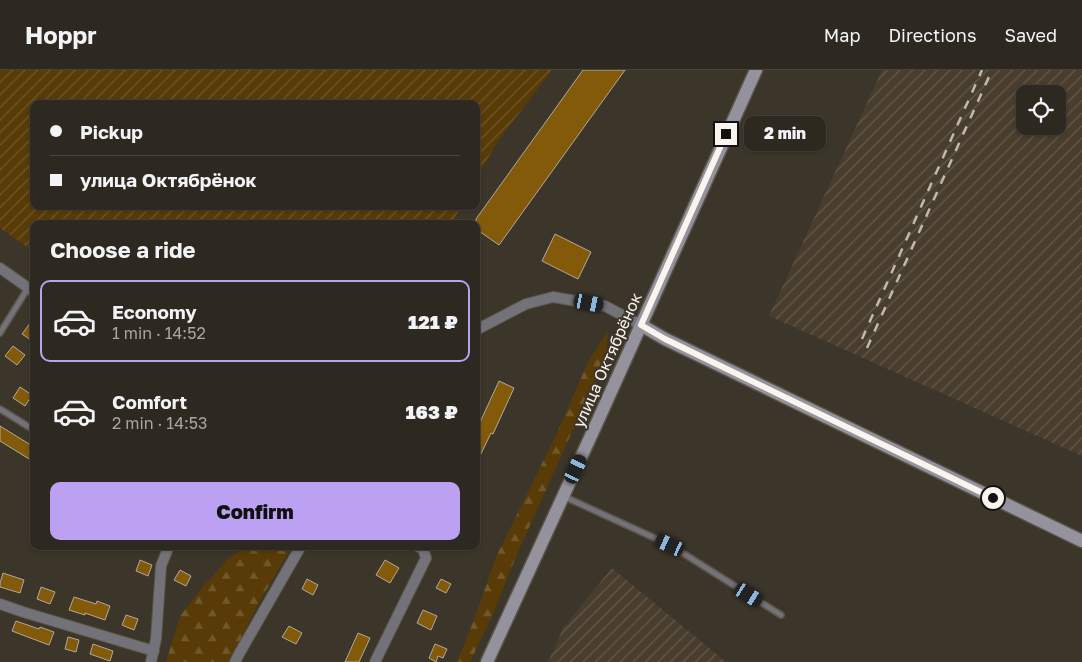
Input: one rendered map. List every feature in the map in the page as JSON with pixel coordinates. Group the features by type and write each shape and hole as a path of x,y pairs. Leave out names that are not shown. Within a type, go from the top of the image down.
{"street":[{"name":"улица Октябрёнок","path":"487,662 756,70"},
{"path":"0,268 30,289"},
{"path":"480,328 526,304 553,297 605,306 665,339 1082,542"},
{"path":"152,662 161,566 167,550"},
{"path":"235,662 299,550"},
{"path":"375,662 426,558 424,550"},
{"path":"0,604 154,651"}],"lane":[{"path":"0,333 30,291"},
{"path":"0,409 30,428"},
{"path":"563,496 670,545 781,615"}],"shaded area":[{"path":"882,70 1082,70 1082,456 769,316"},
{"path":"612,568 726,662 548,662 563,628"}],"green space":[{"path":"0,70 552,70 498,141 480,172 480,100 30,100 30,210 459,210 454,220 30,220 30,249 0,228"},
{"path":"608,331 606,356 518,552 493,614 470,662 457,662 496,557 556,435 589,360"},
{"path":"241,550 290,550 258,604 230,662 166,662 180,616 228,559"}],"building":[{"path":"583,70 625,70 499,245 480,232 480,220 476,219"},
{"path":"555,234 591,252 578,279 542,261"},
{"path":"30,323 30,339 22,334"},
{"path":"13,346 25,355 17,365 5,356"},
{"path":"499,381 514,388 493,434 491,433 480,456 480,422"},
{"path":"20,387 30,394 30,398 25,406 13,398"},
{"path":"0,426 30,445 30,460 0,441"},
{"path":"140,560 152,565 148,576 136,571"},
{"path":"385,560 399,568 390,583 376,575"},
{"path":"180,570 191,576 186,586 174,580"},
{"path":"3,573 24,580 20,593 0,587"},
{"path":"307,579 318,585 313,595 302,589"},
{"path":"441,579 451,584 446,593 436,588"},
{"path":"41,587 55,592 50,604 37,599"},
{"path":"74,597 96,604 97,601 110,606 105,620 69,610"},
{"path":"423,610 437,616 431,630 417,623"},
{"path":"126,615 138,619 134,630 122,625"},
{"path":"16,621 54,632 49,645 12,631"},
{"path":"289,626 302,633 296,644 282,637"},
{"path":"358,633 370,638 359,662 345,662"},
{"path":"68,637 79,640 76,652 65,649"},
{"path":"93,644 113,651 110,661 90,654"},
{"path":"435,644 447,649 443,658 438,656 436,662 429,658"}],"railway":[{"path":"862,339 982,70"},
{"path":"867,348 992,70"}],"route":[{"path":"726,134 641,325 665,339 993,498"}]}
